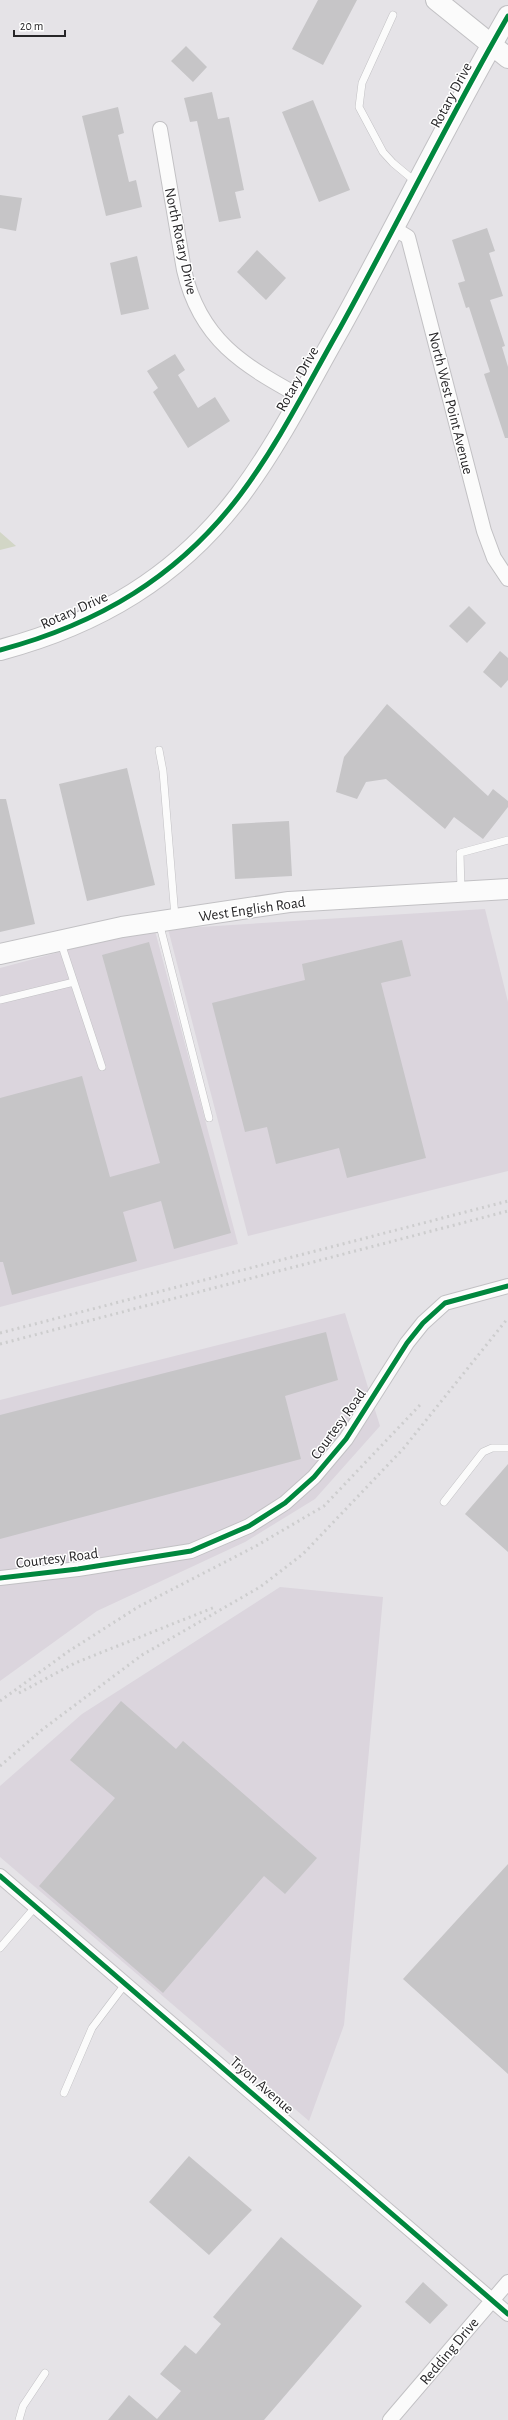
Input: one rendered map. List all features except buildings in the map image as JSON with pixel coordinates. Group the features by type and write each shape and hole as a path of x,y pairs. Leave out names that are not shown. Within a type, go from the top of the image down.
{"street":[{"path":"436,0 491,46 508,58"},
{"name":"Rotary Drive","path":"0,650 58,632 95,617 161,574 189,550 240,495 276,441 395,229 508,16"},
{"name":"North Rotary Drive","path":"160,130 186,277 189,290 201,316 226,350 263,376 301,397"},
{"name":"North West Point Avenue","path":"395,229 408,237 484,531 494,558 508,579"},
{"name":"West English Road","path":"0,954 167,921 290,902 508,889"},
{"name":"Courtesy Road","path":"0,1578 78,1569 191,1551 249,1526 285,1503 314,1477 346,1439 407,1343 423,1323 445,1303 508,1286"},
{"name":"Tryon Avenue","path":"0,1876 126,1982 508,2314"},
{"name":"Redding Drive","path":"390,2420 508,2282"}],"lane":[{"path":"393,15 362,83 359,107 383,152 393,163 418,184"},
{"path":"159,750 163,771 167,921 208,1118"},
{"path":"461,892 460,853 508,840"},
{"path":"60,941 102,1067"},
{"path":"0,1000 74,982"},
{"path":"444,1502 483,1452 492,1448 508,1448"},
{"path":"0,1948 36,1906"},
{"path":"64,2093 92,2028 126,1982"},
{"path":"19,2420 23,2406 45,2373"}],"shaded area":[{"path":"485,909 508,1002 508,1171 248,1236 168,929"},
{"path":"154,927 238,1244 0,1307 0,968"},
{"path":"345,1313 380,1426 315,1499 245,1542 97,1611 0,1681 0,1400"},
{"path":"280,1587 383,1597 344,2025 309,2121 0,1857 0,1786 82,1714"}],"green space":[{"path":"0,532 16,546 0,550"}],"railway":[{"path":"0,1333 508,1201"},
{"path":"0,1344 508,1211"},
{"path":"0,1766 43,1729 142,1655 260,1587 303,1554 403,1449 508,1318"},
{"path":"0,1701 69,1651 138,1607 256,1546 324,1506 420,1405"},
{"path":"19,1693 75,1663 215,1607"}],"cycle path":[{"path":"0,650 36,639 70,626 103,611 134,594 163,573 190,550 216,524 240,495 268,455 305,392 486,54 508,16"},
{"path":"0,1578 78,1569 191,1551 249,1526 285,1503 314,1477 346,1439 407,1343 423,1323 445,1303 508,1286"},
{"path":"0,1876 508,2314"}]}
